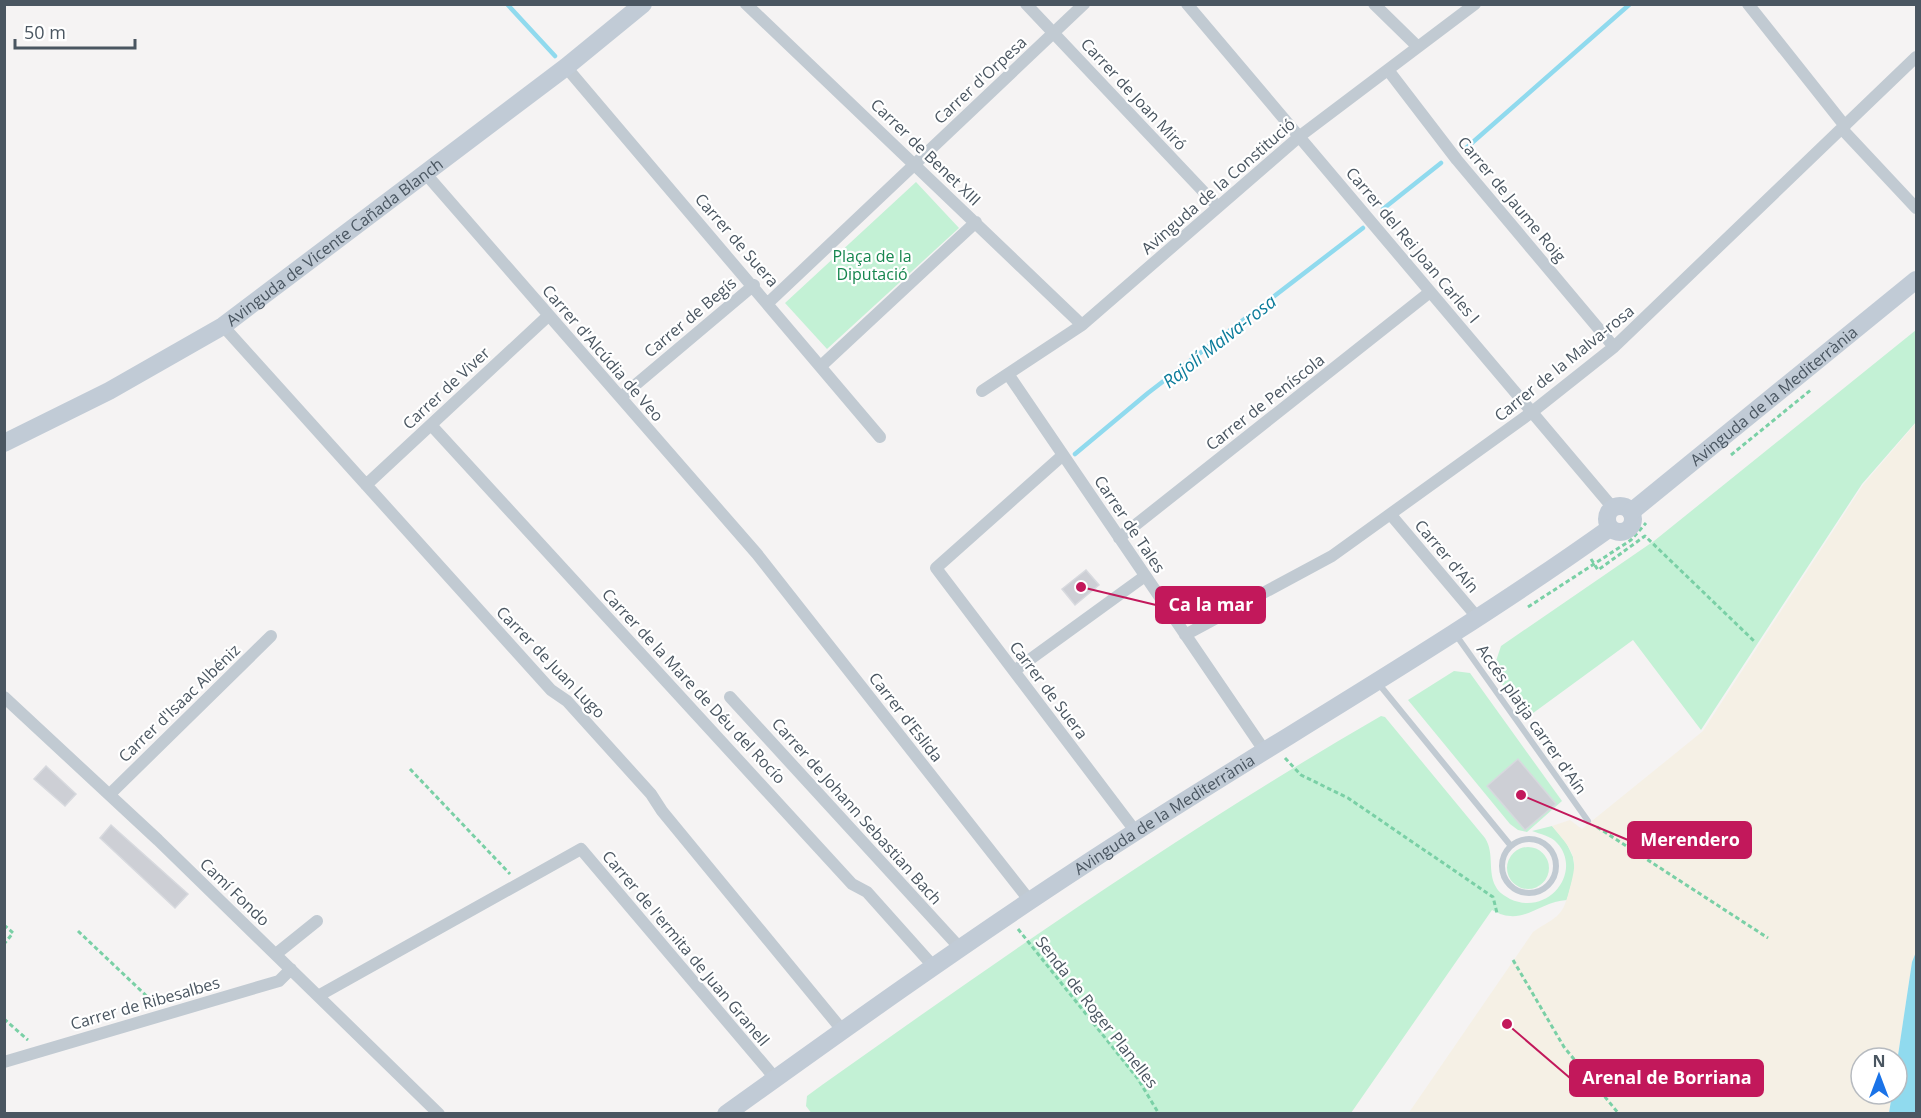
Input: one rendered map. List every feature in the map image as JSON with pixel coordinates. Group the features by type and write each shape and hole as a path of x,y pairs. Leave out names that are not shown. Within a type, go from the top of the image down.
{"street":[{"name":"Carrer de Benet XIII","path":"746,4 1082,325"},
{"name":"Carrer de Joan Miró","path":"1026,4 1218,207"},
{"name":"Carrer d'Orpesa","path":"768,303 1084,4"},
{"name":"Carrer del Rei Joan Carles I","path":"1187,4 1532,412 1622,510"},
{"path":"1374,4 1418,47"},
{"name":"Avinguda de la Constitució","path":"982,391 1082,325 1300,136 1475,4"},
{"path":"1748,4 1844,128 1917,208"},
{"name":"Avinguda de Vicente Cañada Blanch","path":"4,443 110,391 223,326 566,67 635,7"},
{"name":"Carrer de la Malva-rosa","path":"1185,634 1332,556 1532,412 1614,347 1917,57"},
{"name":"Carrer de Suera","path":"566,67 880,437"},
{"name":"Carrer de Jaume Roig","path":"1388,70 1457,160 1614,347"},
{"name":"Carrer d'Alcúdia de Veo","path":"425,173 757,554"},
{"path":"821,366 976,222"},
{"name":"Avinguda de la Mediterrània","path":"727,1113 960,948 1136,832 1274,755 1378,682 1610,528 1617,532 1629,530 1633,524 1622,510 1917,280"},
{"name":"Carrer de Begís","path":"621,397 753,285"},
{"name":"Carrer de Peníscola","path":"1119,538 1430,292"},
{"name":"Carrer de Viver","path":"366,485 548,316"},
{"name":"Carrer de Juan Lugo","path":"223,326 551,690 567,701 651,794 662,811 843,1031"},
{"name":"Carrer de Tales","path":"1008,374 1185,634 1274,755"},
{"name":"Carrer de la Mare de Déu del Rocío","path":"431,424 852,884 867,891 934,967"},
{"name":"Carrer de Suera","path":"1063,455 936,568 1136,832"},
{"name":"Carrer d'Aín","path":"1391,515 1477,617"},
{"name":"Carrer d'Eslida","path":"757,554 1030,901"},
{"path":"1014,671 1145,576"},
{"name":"Carrer d'Isaac Albéniz","path":"110,794 271,636"},
{"name":"Camí Fondo","path":"4,697 110,794 439,1113"},
{"name":"Carrer de Johann Sebastian Bach","path":"730,697 960,948"},
{"name":"Carrer de l'ermita de Juan Granell","path":"318,996 581,849 775,1078"},
{"path":"276,954 318,921"},
{"name":"Carrer de Ribesalbes","path":"4,1062 279,981 291,969"}],"lane":[{"name":"Accés platja carrer d'Aín","path":"1454,632 1588,822"},
{"path":"1378,682 1511,846"},
{"path":"1528,839 1546,845 1556,861 1556,871 1547,887 1530,894 1512,888 1502,872 1505,853 1511,846 1528,839"}],"path":[{"path":"1584,547 1598,570 1645,536 1754,641"},
{"path":"1274,755 1301,775 1348,798 1493,897 1497,913"},
{"path":"410,769 520,884"},
{"path":"1588,822 1768,938"},
{"path":"4,925 14,933 4,944"},
{"name":"Senda de Roger Planelles","path":"1015,926 1138,1079 1159,1113"},
{"path":"78,931 166,1014"},
{"path":"1513,960 1564,1047 1619,1113"},
{"path":"4,1019 40,1052"}],"green space":[{"name":"Plaça de la Diputació","path":"916,182 959,228 827,349 785,303"},
{"path":"1916,330 1916,422 1862,484 1701,730 1633,640 1525,719 1493,670 1501,646 1654,541"},
{"path":"1454,671 1470,673 1562,801 1527,832 1518,830 1510,824 1408,700"},
{"path":"1381,716 1385,717 1485,838 1490,850 1493,881 1502,894 1524,903 1537,902 1549,897 1564,878 1566,866 1564,854 1557,843 1549,837 1532,831 1552,826 1566,842 1573,857 1575,871 1567,900 1557,901 1522,915 1503,915 1492,910 1351,1113 812,1114 806,1106 807,1096 1097,894 1237,803"},
{"path":"1528,847 1542,854 1549,868 1542,882 1528,889 1514,882 1507,868 1514,854"}],"sand":[{"path":"1916,423 1916,952 1912,962 1899,1046 1849,1046 1849,1106 1890,1106 1889,1113 1408,1114 1533,932 1557,916 1564,906 1573,873 1574,858 1552,826 1570,820 1582,829 1703,731 1863,485"}],"water":[{"path":"1916,952 1916,1113 1889,1113 1890,1106 1909,1106 1909,1046 1899,1046 1912,962"}],"building":[{"path":"1086,570 1099,585 1075,605 1062,589"},
{"path":"1518,759 1556,804 1525,830 1487,786"},
{"path":"46,766 76,794 65,806 34,779"},
{"path":"111,825 188,894 175,908 100,838"}],"waterway":[{"path":"507,4 555,56"},
{"name":"Rajolí Malva-rosa","path":"1465,149 1630,4"},
{"name":"Rajolí Malva-rosa","path":"1383,209 1441,163"},
{"name":"Rajolí Malva-rosa","path":"1075,454 1148,393 1363,228"}],"place":[{"name":"Ca la mar","path":"1081,587"},
{"name":"Merendero","path":"1521,795"},
{"name":"Arenal de Borriana","path":"1507,1024"}]}
